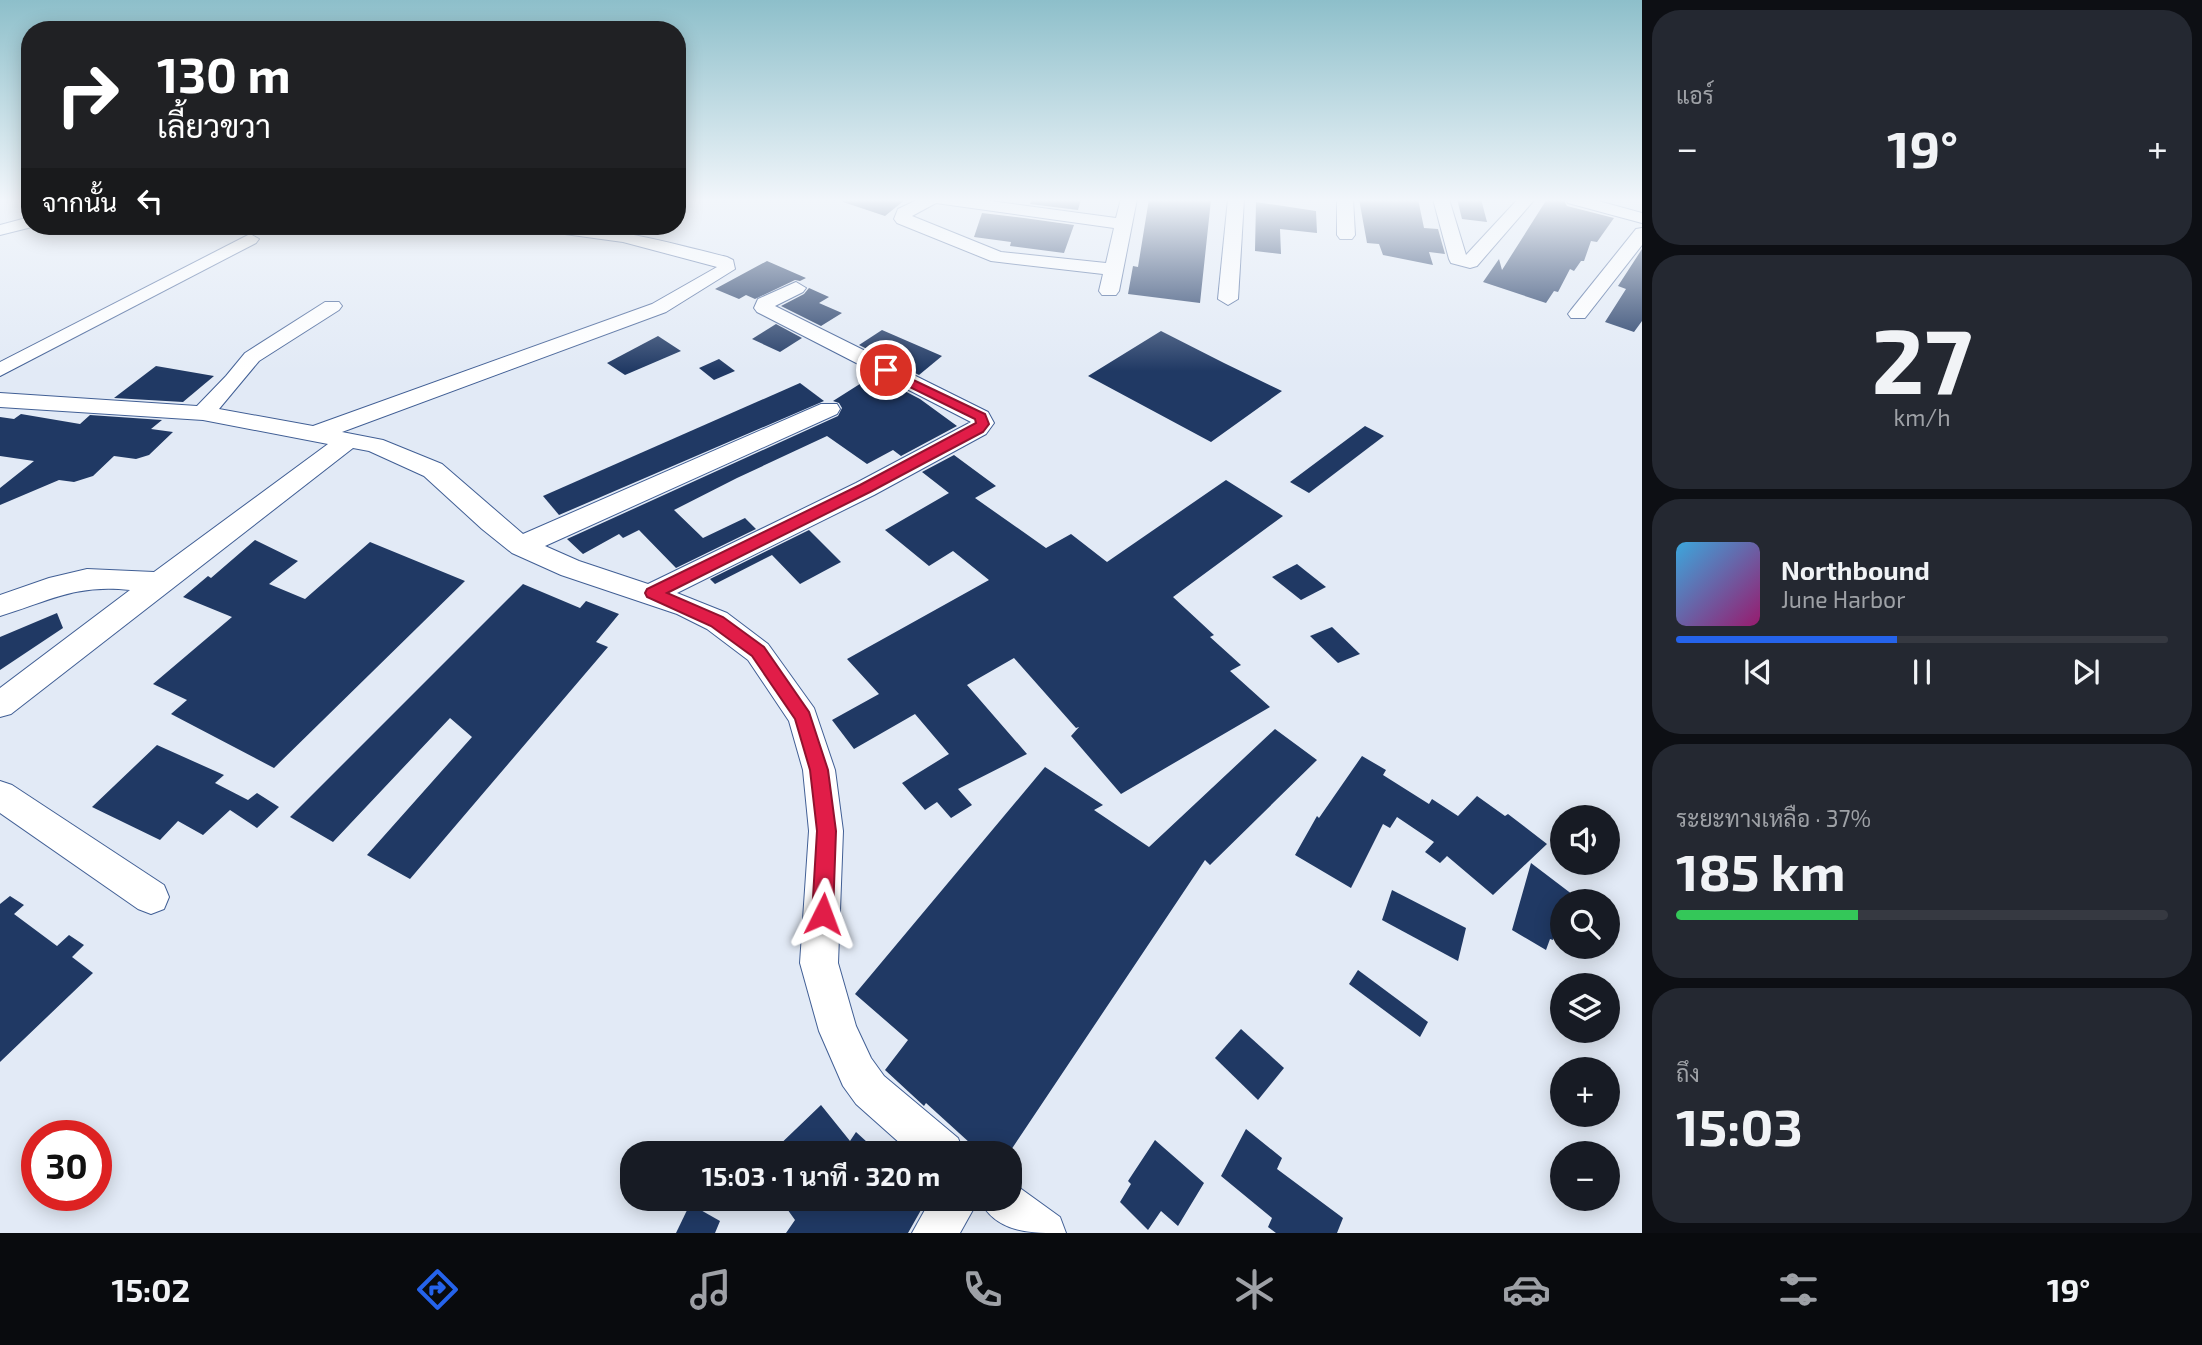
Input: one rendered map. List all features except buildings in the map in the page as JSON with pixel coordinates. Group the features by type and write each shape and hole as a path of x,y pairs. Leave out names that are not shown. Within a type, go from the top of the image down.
{"street":[{"path":"0,370 217,257"},
{"path":"0,705 160,582 330,438 659,308 726,269 726,264 702,257"},
{"path":"997,257 1114,270"},
{"path":"1109,291 1117,257"},
{"path":"1228,299 1231,257"},
{"path":"1457,257 1464,261 1470,261 1474,257"},
{"path":"1578,314 1623,257"},
{"path":"653,593 865,489 983,424 981,417 764,308 765,303 796,288"},
{"path":"204,413 252,357 332,306"},
{"path":"330,438 604,343 622,334 645,330 654,333"},
{"path":"0,400 204,413 375,445 433,470 491,523 521,545 570,568 653,593 717,621 758,652 803,717 819,770 826,831 819,963 838,1031 857,1072 870,1090 929,1141"},
{"path":"521,545 829,409"},
{"path":"0,606 41,590 79,581 101,578 143,583 160,582"},
{"path":"0,795 151,897"},
{"path":"934,1233 949,1211"},
{"path":"1016,1211 1044,1233"}],"route":[{"path":"823,914 826,831 819,770 803,717 758,652 717,621 653,593 865,489 983,424 981,417 886,370"}]}
